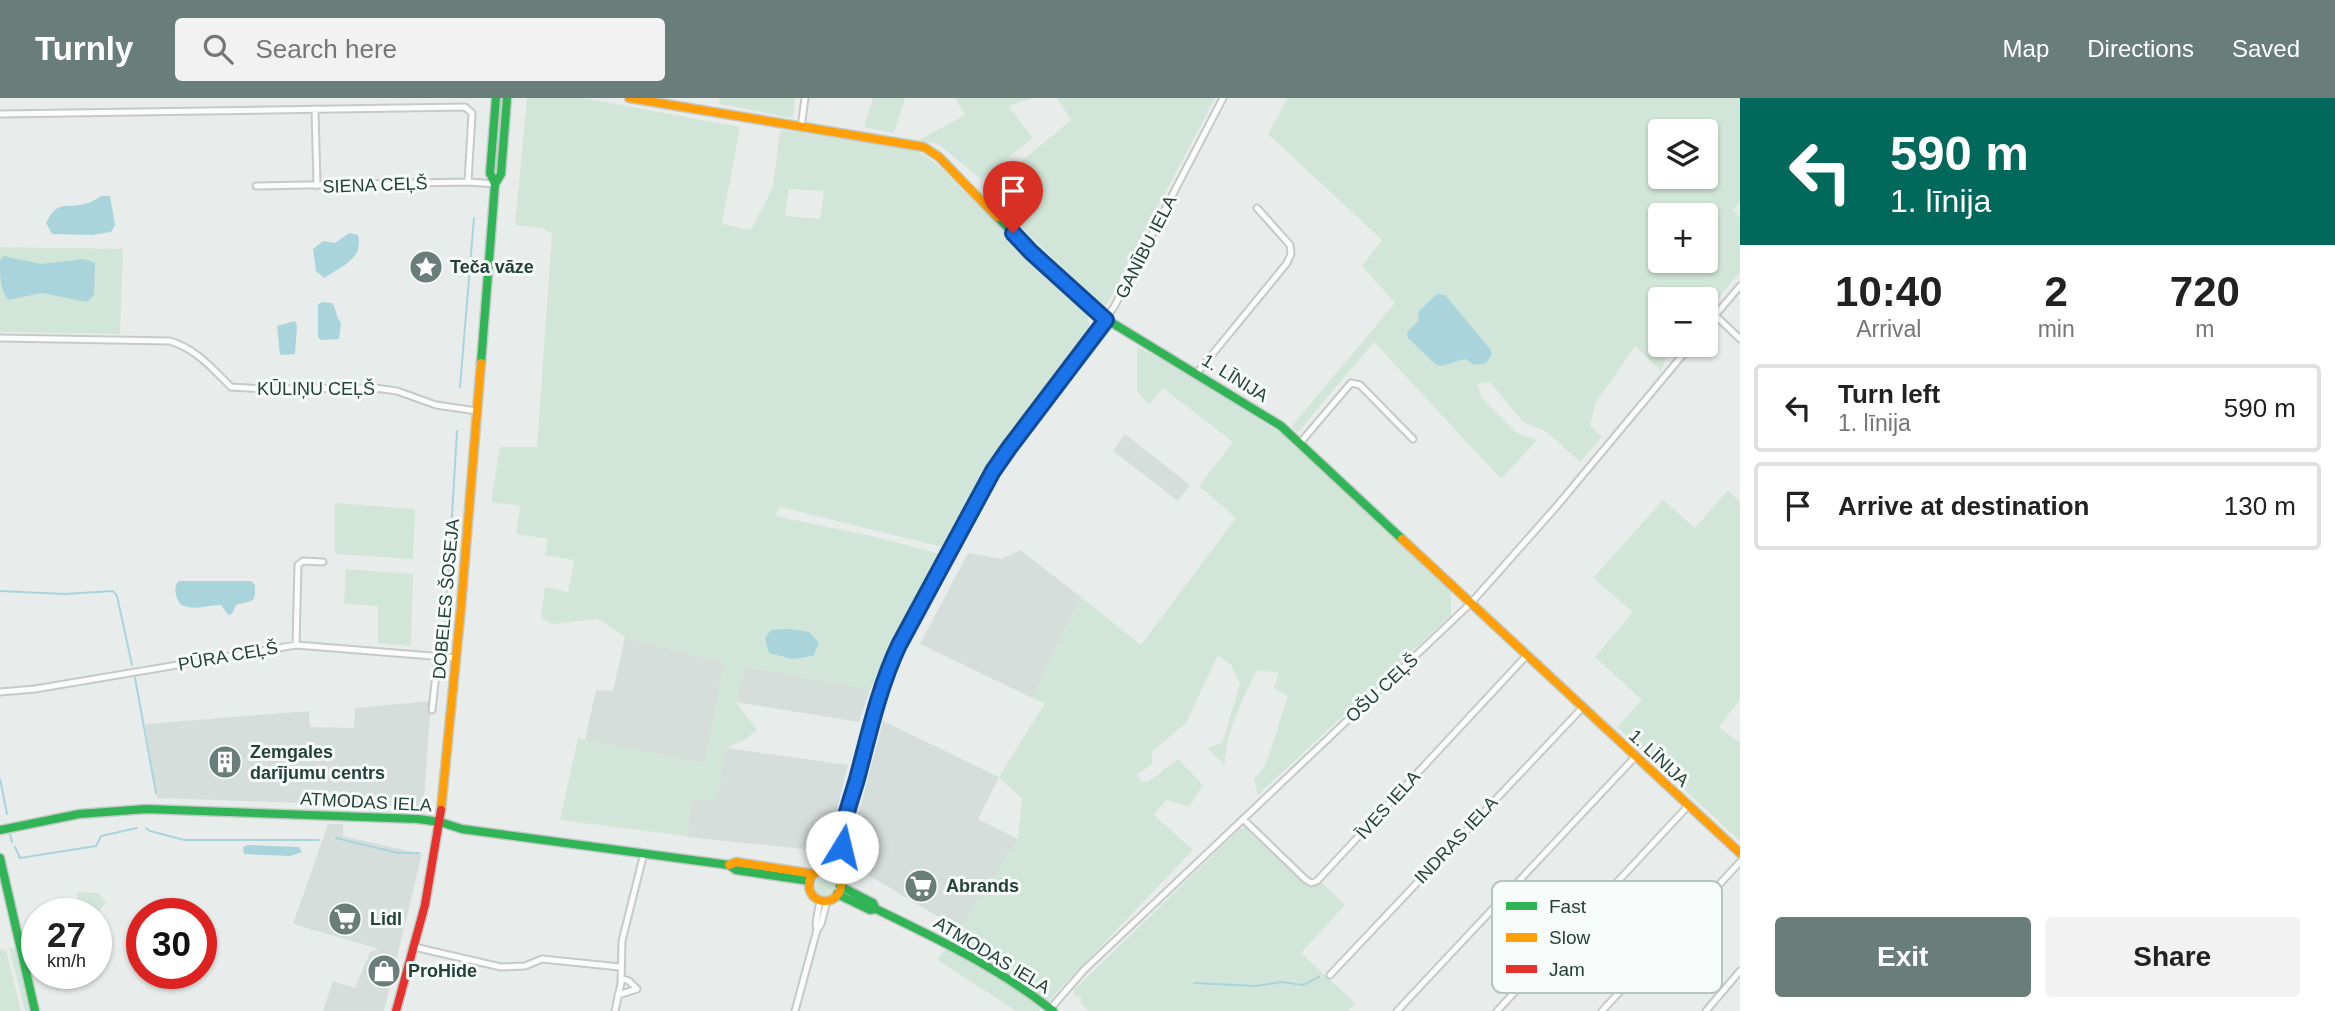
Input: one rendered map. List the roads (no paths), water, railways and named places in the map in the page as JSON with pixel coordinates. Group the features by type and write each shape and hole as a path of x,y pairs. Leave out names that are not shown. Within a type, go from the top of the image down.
{"main road":[{"name":"DOBELES ŠOSEJA","path":"495,184 490,173 496,98"},
{"name":"DOBELES ŠOSEJA","path":"396,1011 425,905 440,822 457,658 495,184 501,174 507,98"},
{"name":"1. LĪNIJA","path":"629,98 924,147 955,172 1031,252 1106,320 1128,330 1253,407 1300,443 1635,757 1739,849"},
{"name":"ATMODAS IELA","path":"0,830 79,814 146,808 418,819 462,829 729,865 736,862 812,878"},
{"path":"0,858 34,1011"},
{"path":"821,870 832,872 839,879 839,890 824,900 810,891 812,878 821,870"},
{"name":"ATMODAS IELA","path":"839,890 873,903 876,909 944,941 1051,1010"}],"street":[{"path":"802,128 805,98"},
{"name":"GANĪBU IELA","path":"832,872 842,847 841,838 873,719 899,645 993,471 1106,320 1223,98"},
{"path":"0,114 465,107 472,113 468,182"},
{"path":"315,109 317,186"},
{"name":"SIENA CEĻŠ","path":"256,186 468,182 495,184"},
{"path":"1197,373 1292,254 1290,245 1257,208"},
{"path":"1718,311 1740,286"},
{"path":"1718,319 1740,339"},
{"name":"KŪLIŅU CEĻŠ","path":"0,338 170,341 183,345 202,358 231,387 375,388 397,391 436,405 477,411"},
{"name":"OŠU CEĻŠ","path":"1051,1010 1084,970 1471,603 1556,507 1681,357"},
{"path":"1300,443 1351,383 1360,385 1413,439"},
{"path":"296,645 298,565 303,561 323,562"},
{"name":"PŪRA CEĻŠ","path":"0,692 35,689 296,645 457,658"},
{"name":"ĪVES IELA","path":"1243,820 1305,880 1311,883 1317,881 1527,655"},
{"path":"432,710 438,656"},
{"name":"INDRAS IELA","path":"1330,975 1583,707"},
{"path":"1519,881 1635,757"},
{"path":"1618,881 1688,806"},
{"path":"615,1011 621,978 622,941 644,852"},
{"path":"1722,881 1740,862"},
{"path":"794,1011 824,900"},
{"path":"1397,1011 1492,910"},
{"path":"414,947 501,967 525,966 542,959 620,967"},
{"path":"1722,992 1740,971"},
{"path":"618,995 637,989 621,978"},
{"path":"1497,1011 1514,993"},
{"path":"1602,1011 1619,993"},
{"path":"1706,1011 1721,993"}],"water":[{"path":"101,196 110,196 115,225 111,232 92,235 52,234 46,223 54,211 62,206 87,203"},
{"path":"349,233 358,235 359,244 354,257 324,278 316,271 313,249 323,241 335,243"},
{"path":"4,256 41,264 84,259 95,263 94,295 87,302 42,293 8,300 0,277 0,260"},
{"path":"1437,294 1445,295 1491,350 1491,356 1486,363 1474,365 1465,359 1441,366 1435,364 1408,338 1407,332 1419,320 1418,312"},
{"path":"332,303 335,308 341,323 339,339 321,340 318,337 318,304"},
{"path":"295,321 295,354 280,355 277,326"},
{"path":"179,581 251,581 255,585 255,596 252,601 236,605 232,614 228,615 221,605 186,607 181,605 176,593"},
{"path":"771,630 809,632 819,643 813,656 792,659 769,653 765,638"},
{"path":"243,847 299,847 302,852 290,856 244,854"}],"waterway":[{"path":"460,387 474,218"},
{"path":"445,632 457,431"},
{"path":"0,591 64,594 113,591 117,596 132,665"},
{"path":"135,678 156,793"},
{"path":"0,779 7,814"},
{"path":"15,847 20,858 96,846 101,836 137,828"},
{"path":"146,828 184,840 319,840"},
{"path":"10,834 12,842"},
{"path":"336,838 398,853 419,853"},
{"path":"1194,983 1256,986 1282,982 1303,985 1319,977"}],"place":[{"name":"Teča vāze","path":"426,267"},
{"name":"Zemgales darījumu centrs","path":"225,762"},
{"name":"Abrands","path":"921,886"},
{"name":"Lidl","path":"345,919"},
{"name":"ProHide","path":"384,971"}]}
